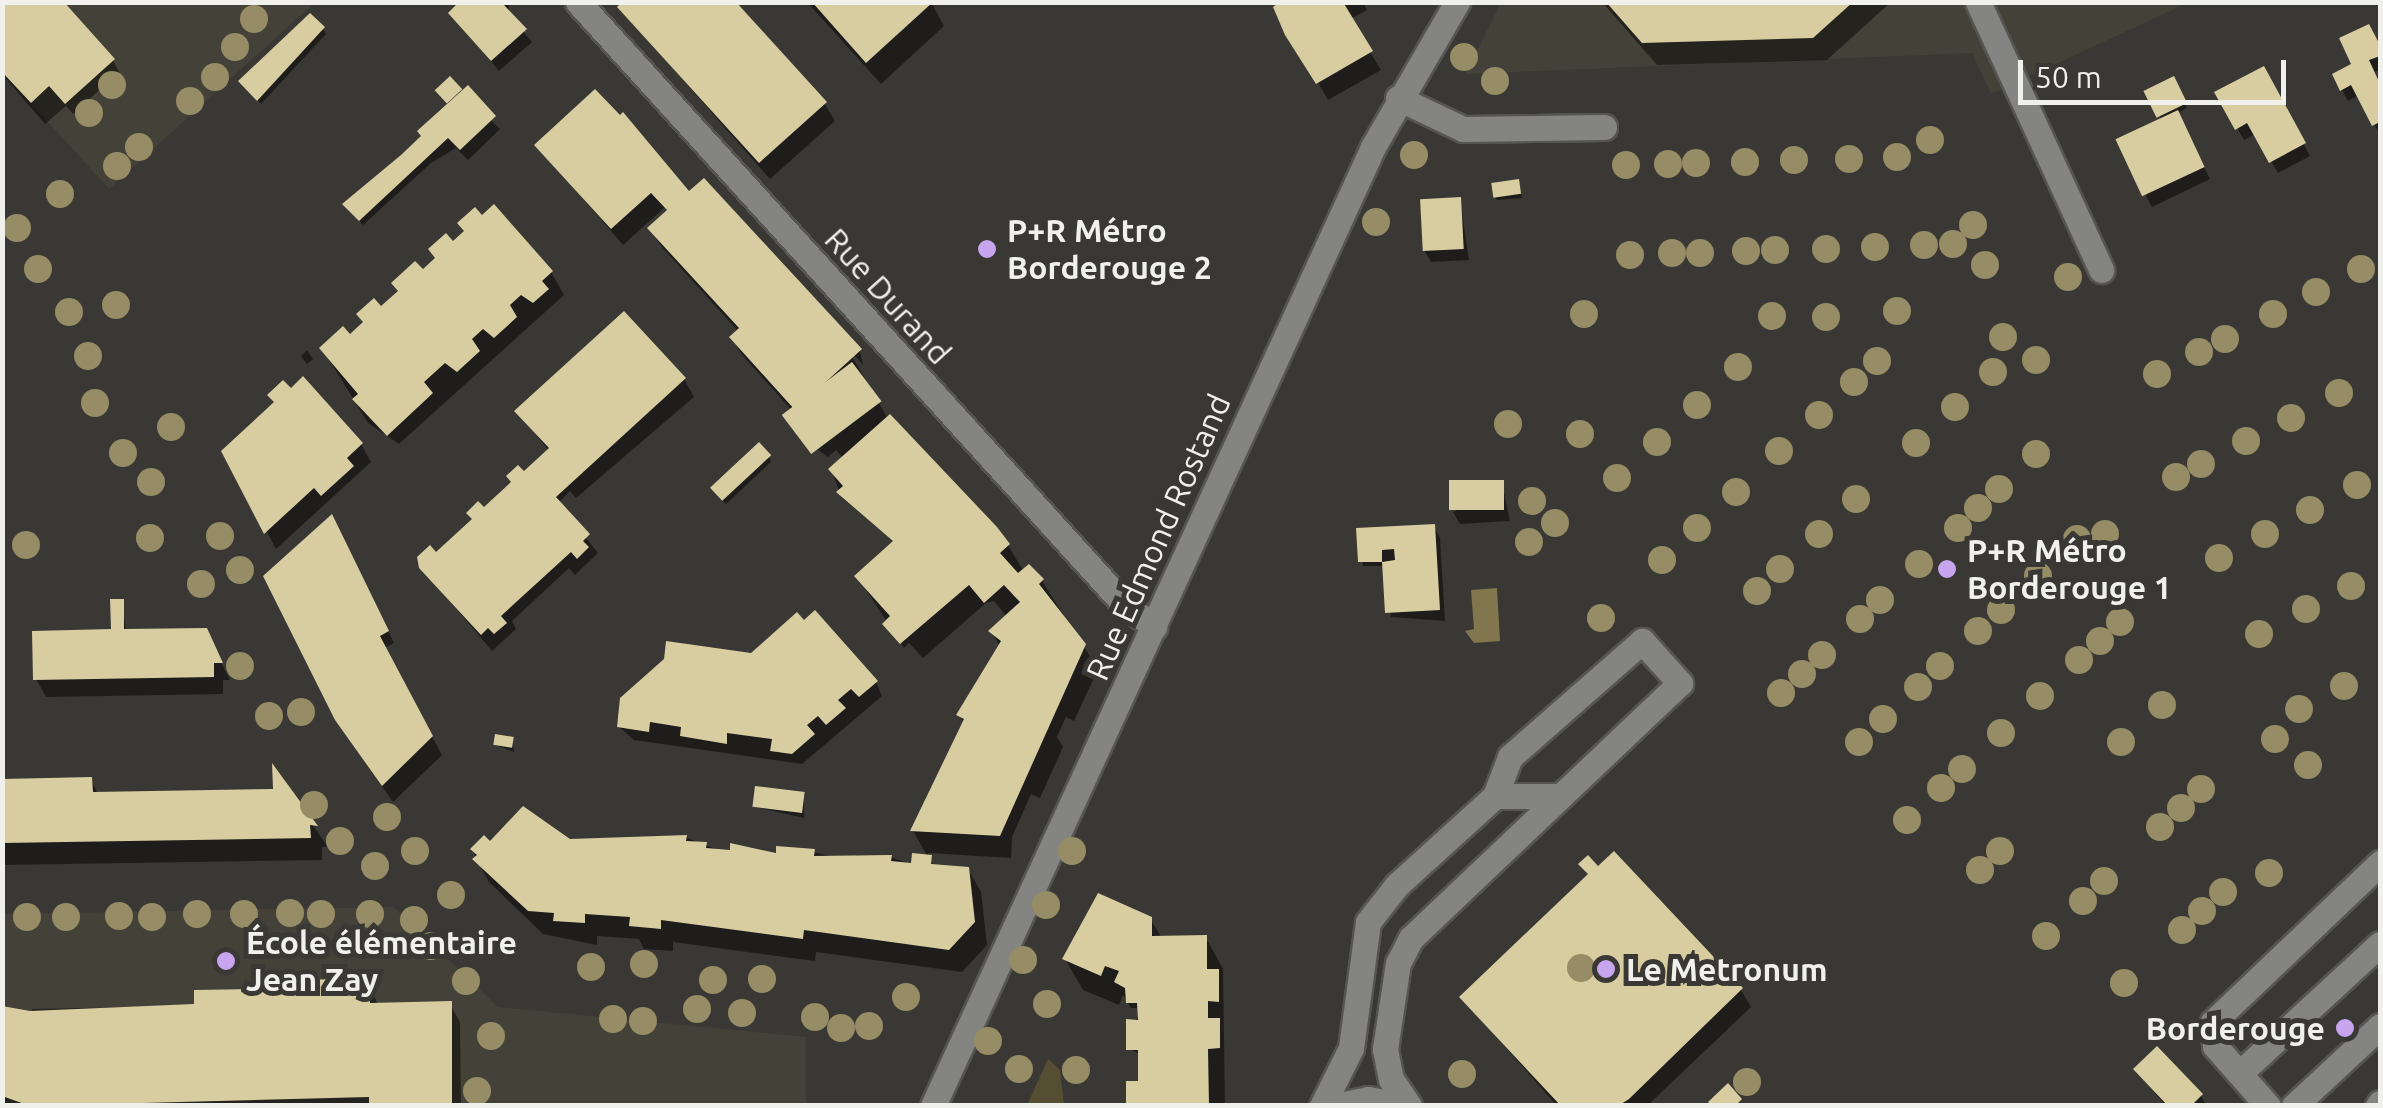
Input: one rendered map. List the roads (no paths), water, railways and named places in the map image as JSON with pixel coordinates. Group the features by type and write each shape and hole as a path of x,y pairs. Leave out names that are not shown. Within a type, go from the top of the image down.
{"street":[{"name":"Rue Durand","path":"578,2 1091,568 1154,627"},
{"name":"Rue Edmond Rostand","path":"933,1106 1398,98 1457,2"},
{"path":"1978,2 2101,270"},
{"path":"1398,98 1463,130 1604,127"},
{"path":"1322,1106 1351,1048 1368,922 1397,884 1495,796 1510,757 1642,642 1680,683 1411,938 1398,963 1385,1048 1391,1079 1408,1106"},
{"path":"1495,796 1561,796"},
{"path":"2268,1106 2215,1046 2214,1022 2380,863"},
{"path":"2240,1073 2380,944"},
{"path":"2294,1106 2380,1026"},
{"path":"1336,1106 1368,1099 1408,1106"}],"place":[{"name":"P+R Métro Borderouge 2","path":"987,249"},
{"name":"P+R Métro Borderouge 1","path":"1947,569"},
{"name":"École élémentaire Jean Zay","path":"226,961"},
{"name":"Le Metronum","path":"1606,969"},
{"name":"Borderouge","path":"2345,1028"}]}
